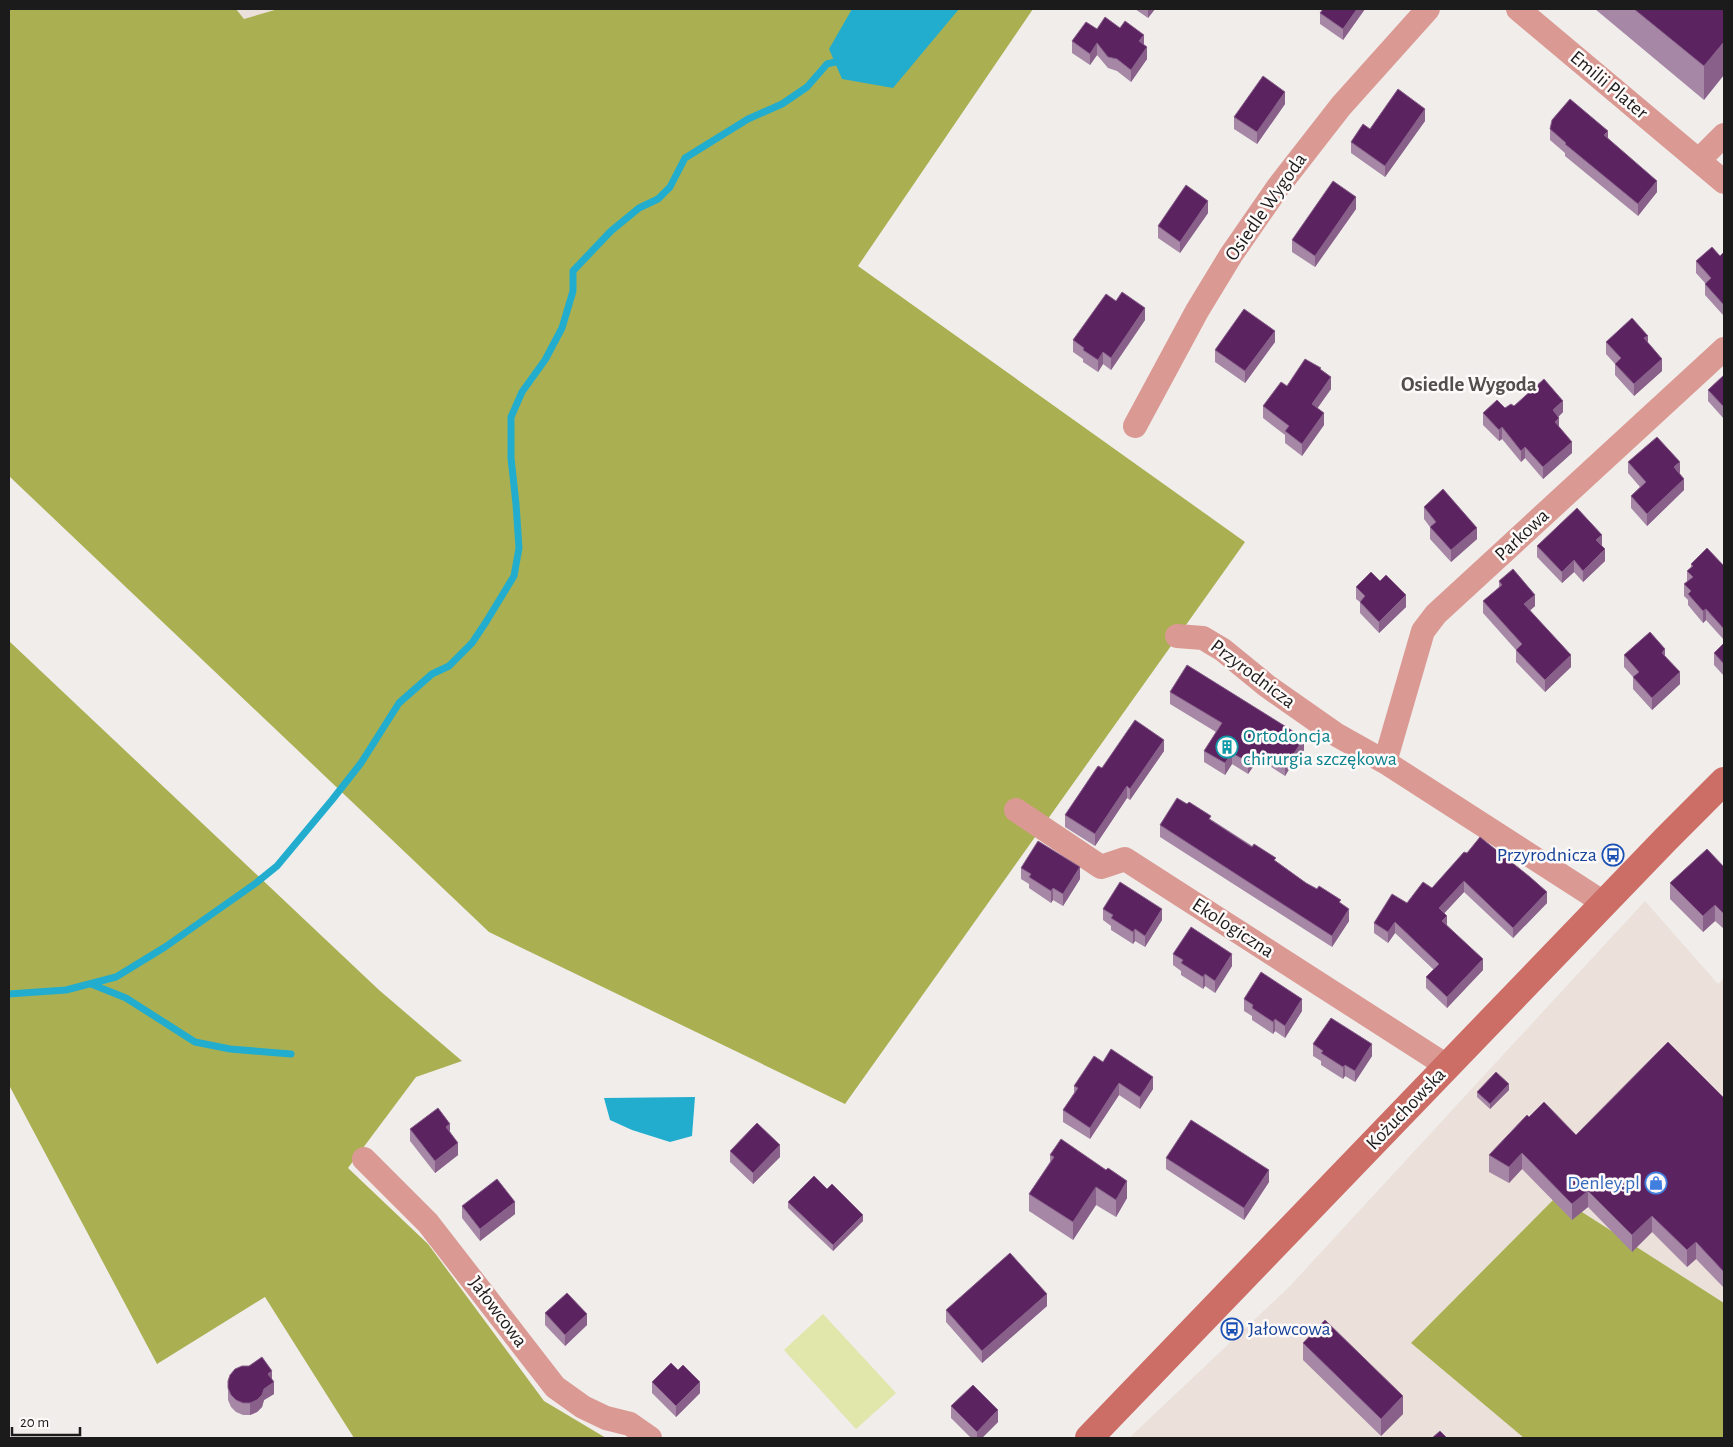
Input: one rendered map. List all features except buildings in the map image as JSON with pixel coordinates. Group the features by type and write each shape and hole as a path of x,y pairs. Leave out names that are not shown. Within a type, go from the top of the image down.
{"main road":[{"name":"Kożuchowska","path":"1089,1438 1724,781"}],"street":[{"name":"Osiedle Wygoda","path":"1135,426 1197,311 1231,255 1278,187 1341,106 1428,9"},
{"name":"Emilii Plater","path":"1518,9 1724,182"},
{"path":"1700,161 1724,135"},
{"name":"Parkowa","path":"1385,762 1423,631 1436,614 1724,349"},
{"name":"Przyrodnicza","path":"1177,636 1203,638 1223,650 1267,686 1337,735 1385,762 1604,903"},
{"name":"Ekologiczna","path":"1016,810 1101,867 1125,859 1447,1066"},
{"name":"Jałowcowa","path":"364,1159 428,1223 555,1387 583,1407 606,1418 630,1424 650,1438"}],"shaded area":[{"path":"236,9 278,9 244,19"},
{"path":"1645,901 1718,984 1724,978 1724,1303 1557,1196 1411,1343 1524,1438 1129,1438 1289,1287"}],"green space":[{"path":"9,9 236,9 244,19 278,9 1033,9 858,266 1245,542 845,1104 489,932 9,476"},
{"path":"9,641 379,990 462,1061 416,1077 348,1168 428,1244 544,1401 606,1438 354,1438 265,1297 157,1364 9,1085"},
{"path":"1557,1196 1724,1303 1724,1438 1524,1438 1411,1343"},
{"path":"823,1314 896,1393 856,1429 784,1350"}],"water":[{"path":"852,9 959,9 893,88 842,79 829,49"},
{"path":"695,1097 692,1136 670,1142 632,1130 610,1120 604,1098"}],"waterway":[{"path":"9,994 66,990 116,977 165,947 277,866 361,763 399,703 432,674 449,666 472,643 514,576 519,548 511,458 511,417 522,392 545,360 562,328 573,291 573,271 611,231 639,208 658,199 670,187 685,158 748,119 782,104 807,87 827,64 835,62"},
{"path":"91,984 126,998 195,1042 230,1049 291,1054"}],"place":[{"name":"Ortodoncja chirurgia szczękowa","path":"1227,747"},
{"name":"Przyrodnicza","path":"1613,855"},
{"name":"Denley.pl","path":"1656,1183"},
{"name":"Jałowcowa","path":"1232,1329"}],"district":[{"name":"Osiedle Wygoda","path":"1469,384"}]}
